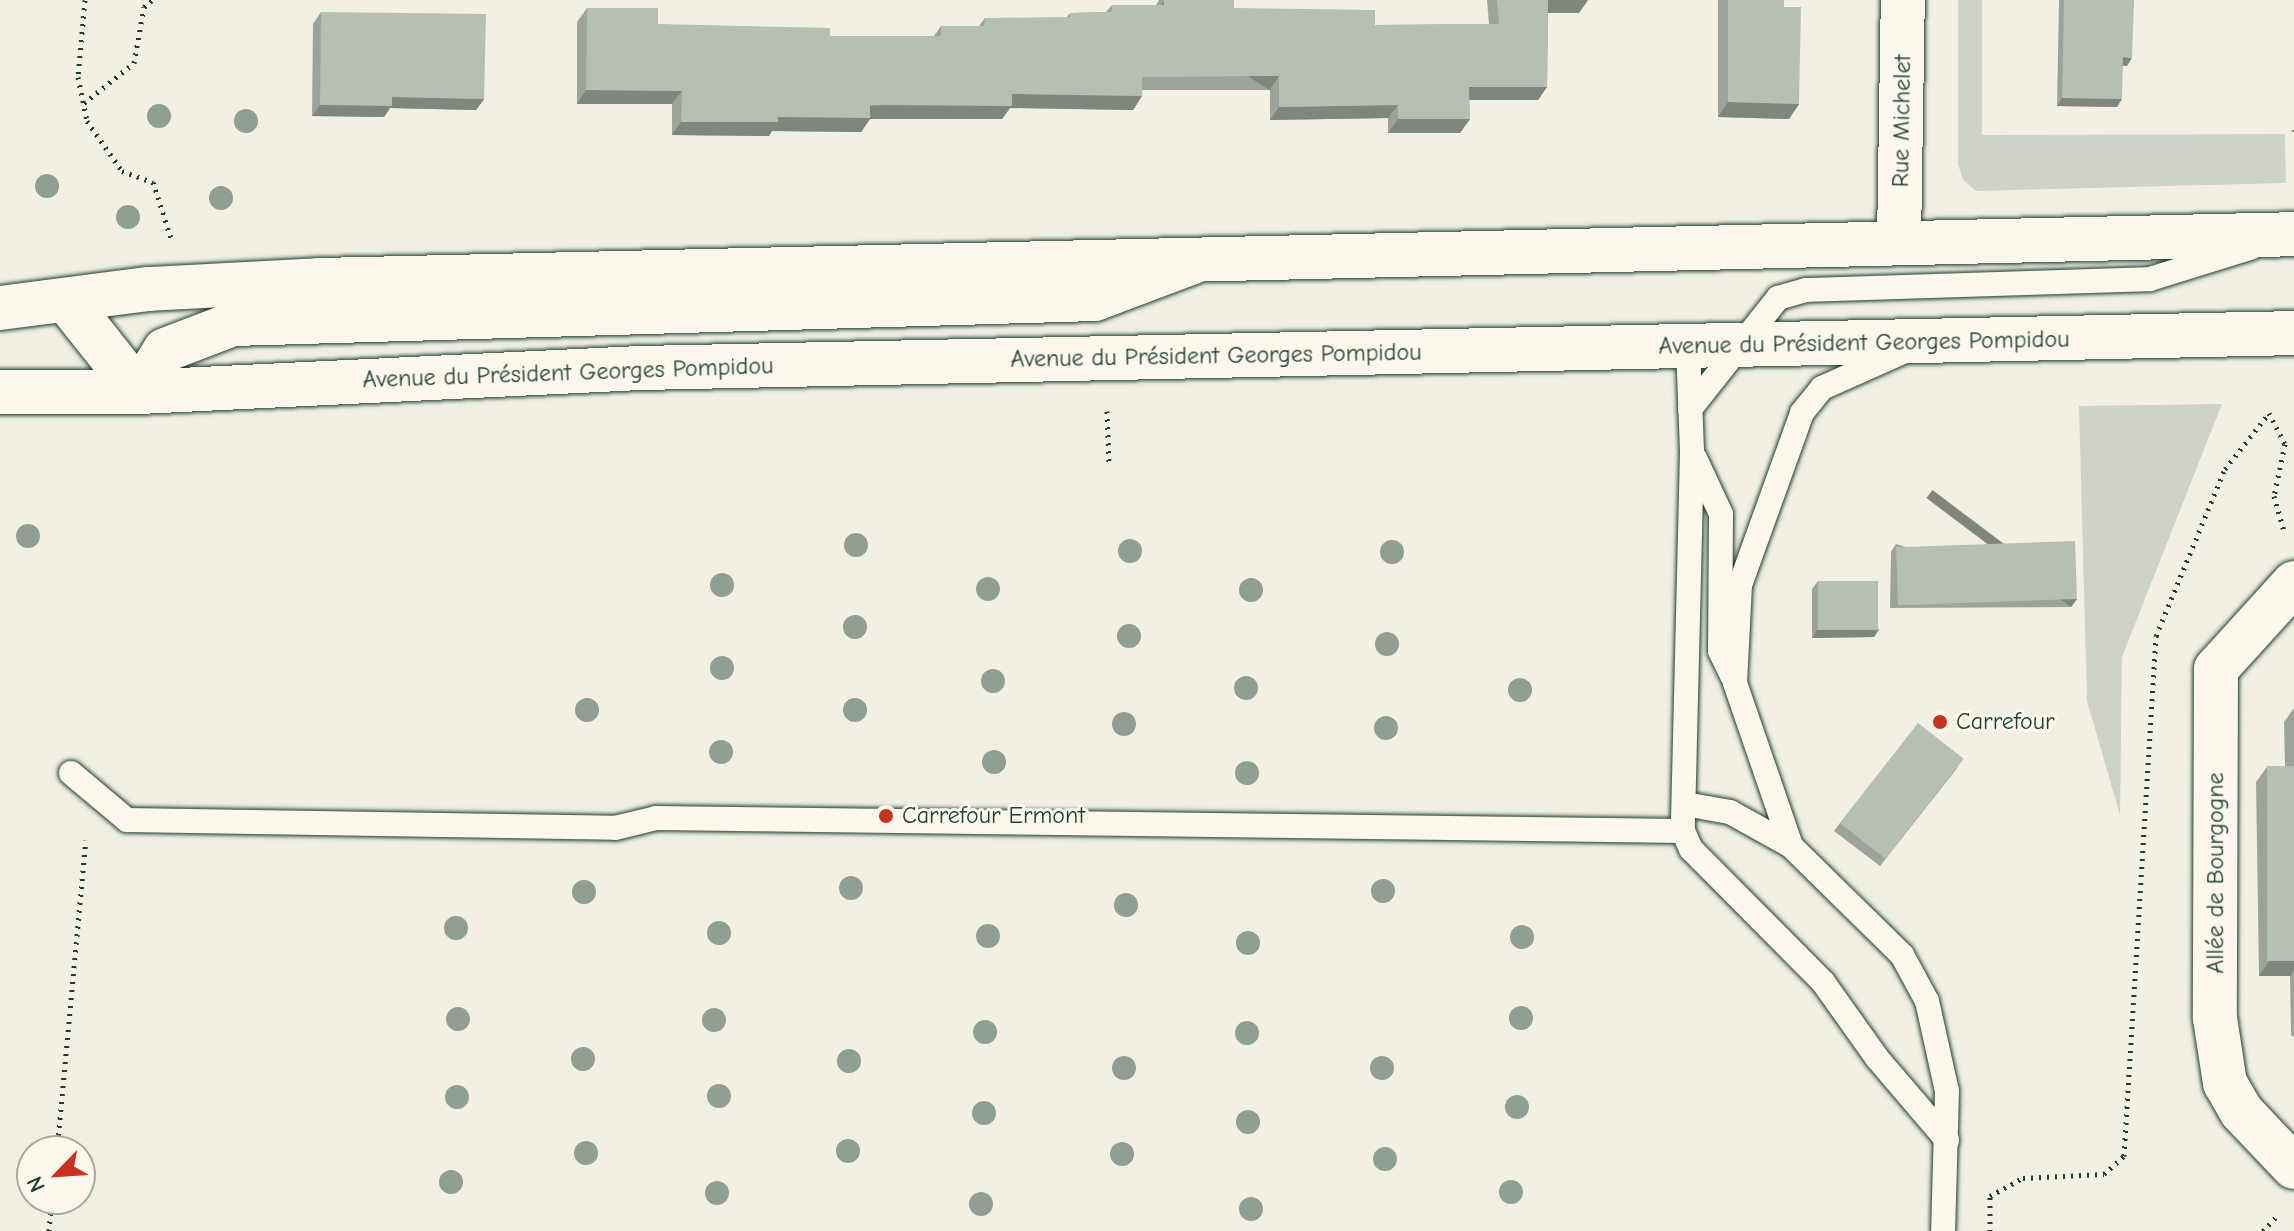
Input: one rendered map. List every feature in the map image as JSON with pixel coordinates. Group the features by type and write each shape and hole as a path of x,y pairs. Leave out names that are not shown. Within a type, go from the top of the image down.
{"main road":[{"name":"Rue Michelet","path":"1899,243 1903,0"},
{"path":"0,308 149,289 320,280 2294,234"},
{"path":"66,300 139,392 165,350 233,324 1095,299 1199,259"},
{"name":"Avenue du Président Georges Pompidou","path":"0,392 139,392 641,368 2294,333"},
{"name":"Allée de Bourgogne","path":"2294,583 2216,669 2215,1018 2225,1083 2241,1111 2294,1167"}],"lane":[{"path":"1690,409 1778,298 1806,290 2150,279 2294,234"},
{"path":"1735,683 1740,585 1802,413 1822,388 1926,341"},
{"path":"1688,347 1692,452 1683,831 1691,849 1823,982 1877,1058 1947,1140"},
{"path":"1692,452 1721,514 1720,651 1735,683 1791,846"},
{"path":"71,773 127,820 615,828 656,818 1683,831"},
{"path":"1685,804 1730,812 1791,846 1902,955 1927,1001 1947,1091 1943,1231"}],"path":[{"path":"85,0 78,77 87,121 122,171 153,182 173,250"},
{"path":"84,103 134,63 144,7 152,0"},
{"path":"1106,402 1109,462"},
{"path":"1990,1231 1990,1196 2023,1178 2104,1174 2124,1156 2156,636 2225,469 2269,413 2285,444 2274,496 2286,537"},
{"path":"59,1135 87,835"}],"shaded area":[{"path":"1958,0 1982,0 1982,135 2285,134 2286,183 1976,191 1963,180 1958,164"},
{"path":"2222,404 2122,657 2120,815 2087,701 2079,406"}],"building":[{"path":"1164,0 1234,0 1234,8 1375,10 1375,25 1499,24 1497,0 1548,0 1547,87 1469,87 1470,119 1398,119 1398,105 1279,107 1279,76 1142,77 1142,96 1012,94 1012,106 870,105 870,118 778,117 778,122 681,122 682,91 586,90 587,8 658,8 658,24 830,28 830,36 941,36 941,26 984,26 985,18 1070,17 1070,13 1112,12 1112,5 1164,5"},
{"path":"1728,0 1784,0 1784,7 1801,7 1799,104 1728,102"},
{"path":"2064,0 2134,0 2132,58 2123,57 2122,99 2062,98"},
{"path":"321,12 486,14 484,99 392,97 392,106 320,105"},
{"path":"2075,541 2077,599 1898,605 1896,547"},
{"path":"1818,581 1878,581 1878,630 1818,630"},
{"path":"1918,723 1964,759 1886,859 1840,823"},
{"path":"2267,766 2294,766 2294,961 2267,961"}],"place":[{"name":"Carrefour","path":"1940,722"},
{"name":"Carrefour Ermont","path":"886,816"}]}
